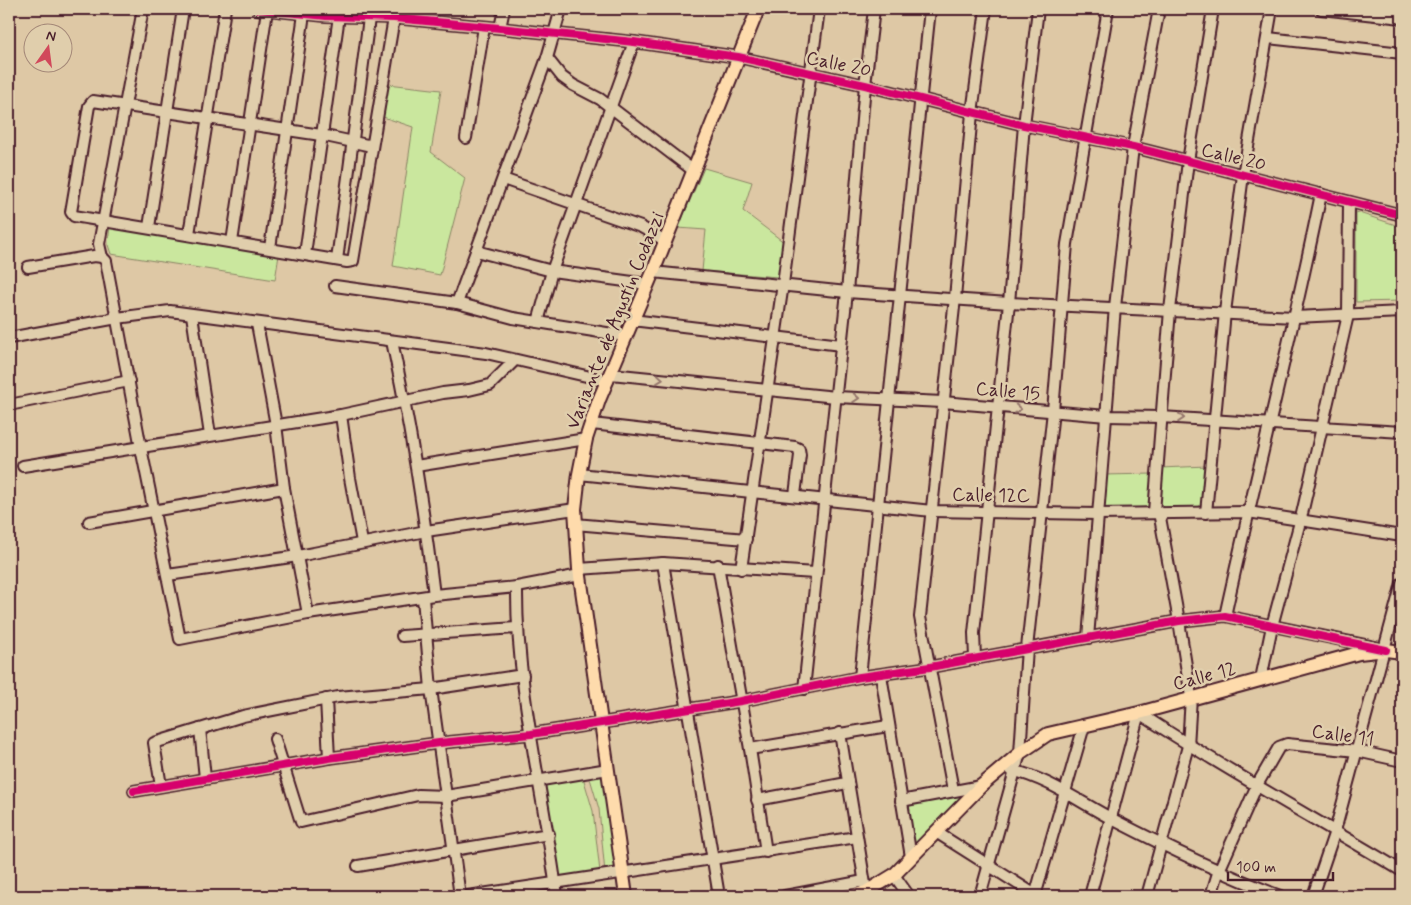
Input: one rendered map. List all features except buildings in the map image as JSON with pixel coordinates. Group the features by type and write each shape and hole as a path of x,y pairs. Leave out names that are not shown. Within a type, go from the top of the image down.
{"main road":[{"name":"Variante de Agustín Codazzi","path":"626,896 579,572 575,510 579,474 586,439 625,336 666,241 758,9"},
{"name":"Calle 12","path":"853,896 894,876 981,786 1020,753 1048,734 1359,653 1386,650 1402,652"}],"street":[{"path":"143,9 99,244 102,257 108,268 140,448 180,639 308,614 434,595 517,586 579,572 663,563 815,573"},
{"path":"149,227 183,9"},
{"path":"189,234 210,118 226,9"},
{"path":"232,242 250,124 263,9"},
{"name":"Calle 20","path":"263,9 304,14 394,18 500,28 634,42 738,57 865,85 1024,125 1133,147 1402,216"},
{"path":"500,28 504,9"},
{"path":"457,303 546,58 561,9"},
{"path":"742,568 783,284 819,9"},
{"path":"804,689 815,573 825,500 847,292 865,85 874,9"},
{"path":"860,677 930,9"},
{"path":"954,790 920,617 956,298 972,113 986,9"},
{"path":"975,658 974,633 1009,302 1024,125 1038,9"},
{"path":"980,896 1020,753 1027,648 1053,412 1067,244 1108,9"},
{"path":"1088,638 1115,307 1133,147 1159,9"},
{"path":"1147,896 1188,746 1190,697 1180,621 1156,512 1161,417 1170,310 1188,161 1214,9"},
{"path":"1206,513 1224,312 1243,175 1272,9"},
{"path":"1328,9 1402,18"},
{"path":"270,248 304,14"},
{"path":"305,254 320,135 339,16"},
{"path":"337,260 369,18"},
{"path":"372,144 367,145 320,135 93,101 90,102 89,106 71,212 74,216 104,219 347,262 354,258 394,18"},
{"path":"466,138 484,27"},
{"path":"1268,38 1402,53"},
{"path":"538,322 552,271 634,42"},
{"path":"546,58 562,77 610,107 694,170"},
{"path":"503,179 641,227 666,241"},
{"path":"1224,616 1268,424 1296,317 1321,194"},
{"path":"1261,679 1272,626 1301,518 1348,315 1349,202"},
{"path":"476,251 552,271 647,284"},
{"path":"28,267 94,256 102,257"},
{"path":"653,272 847,292 1062,305 1296,317 1402,312"},
{"path":"335,286 457,303 513,318 625,336"},
{"name":"Calle 15","path":"9,338 116,318 170,311 486,353 610,377 836,397 943,402 1107,416 1161,417 1402,432"},
{"path":"192,315 210,435"},
{"path":"632,320 841,345"},
{"path":"257,324 276,425 284,488 308,614"},
{"path":"392,341 416,466 434,595"},
{"path":"23,466 341,415 490,385 515,360"},
{"path":"9,404 129,381"},
{"path":"341,415 362,542"},
{"path":"592,424 761,442 799,449 800,455 794,495"},
{"path":"416,466 586,439"},
{"name":"Calle 12C","path":"579,474 794,495 932,511 1097,514 1248,512 1301,518 1402,536"},
{"path":"89,522 284,488"},
{"path":"168,575 298,556 426,531 575,510"},
{"path":"575,524 746,539"},
{"path":"663,563 714,859 718,896"},
{"path":"718,566 766,852"},
{"path":"1313,896 1335,831 1386,650 1402,583"},
{"path":"517,586 516,628 550,834 557,896"},
{"path":"423,598 432,689 460,896"},
{"path":"134,791 329,758 439,743 532,734 741,701 860,677 930,667 1180,621 1224,616 1386,650"},
{"path":"402,636 516,628"},
{"path":"161,786 154,743 243,716 326,699 432,689 523,675"},
{"path":"881,675 911,857"},
{"path":"326,699 329,758"},
{"path":"1090,896 1112,819 1138,712 1188,746 1402,871"},
{"path":"750,750 888,726"},
{"path":"936,832 1036,896 1084,726"},
{"path":"200,729 205,778"},
{"path":"785,896 866,890 840,734"},
{"path":"275,739 301,822 418,795 446,796 608,769"},
{"name":"Calle 11","path":"1257,785 1279,747 1287,744 1357,751 1402,761"},
{"path":"1002,769 1016,772 1065,793 1218,873 1280,896"},
{"path":"757,800 847,783"},
{"path":"1211,896 1218,873 1257,785"},
{"path":"901,801 981,786"},
{"path":"358,866 550,834"},
{"path":"468,896 857,837"},
{"path":"894,876 909,896"}],"green space":[{"path":"388,84 441,90 431,152 465,178 440,275 393,266 413,127 383,117"},
{"path":"704,168 752,182 743,211 785,243 778,277 702,271 706,230 678,228"},
{"path":"1356,212 1402,227 1402,301 1356,302"},
{"path":"110,224 279,255 275,280 111,254 108,245"},
{"path":"1207,466 1203,510 1158,509 1160,468"},
{"path":"1153,474 1151,507 1100,509 1103,475"},
{"path":"603,773 617,871 605,873 599,809 589,775"},
{"path":"583,777 593,811 600,872 559,880 545,782"},
{"path":"972,790 912,850 905,803"},
{"path":"862,884 863,890 841,896 795,896"}],"cycle path":[{"path":"258,9 326,16 394,18 500,28 634,42 738,57 865,85 1024,125 1133,147 1402,215"},
{"path":"134,791 329,758 439,743 531,734 741,701 860,677 930,667 1179,621 1225,616 1386,650"}]}
